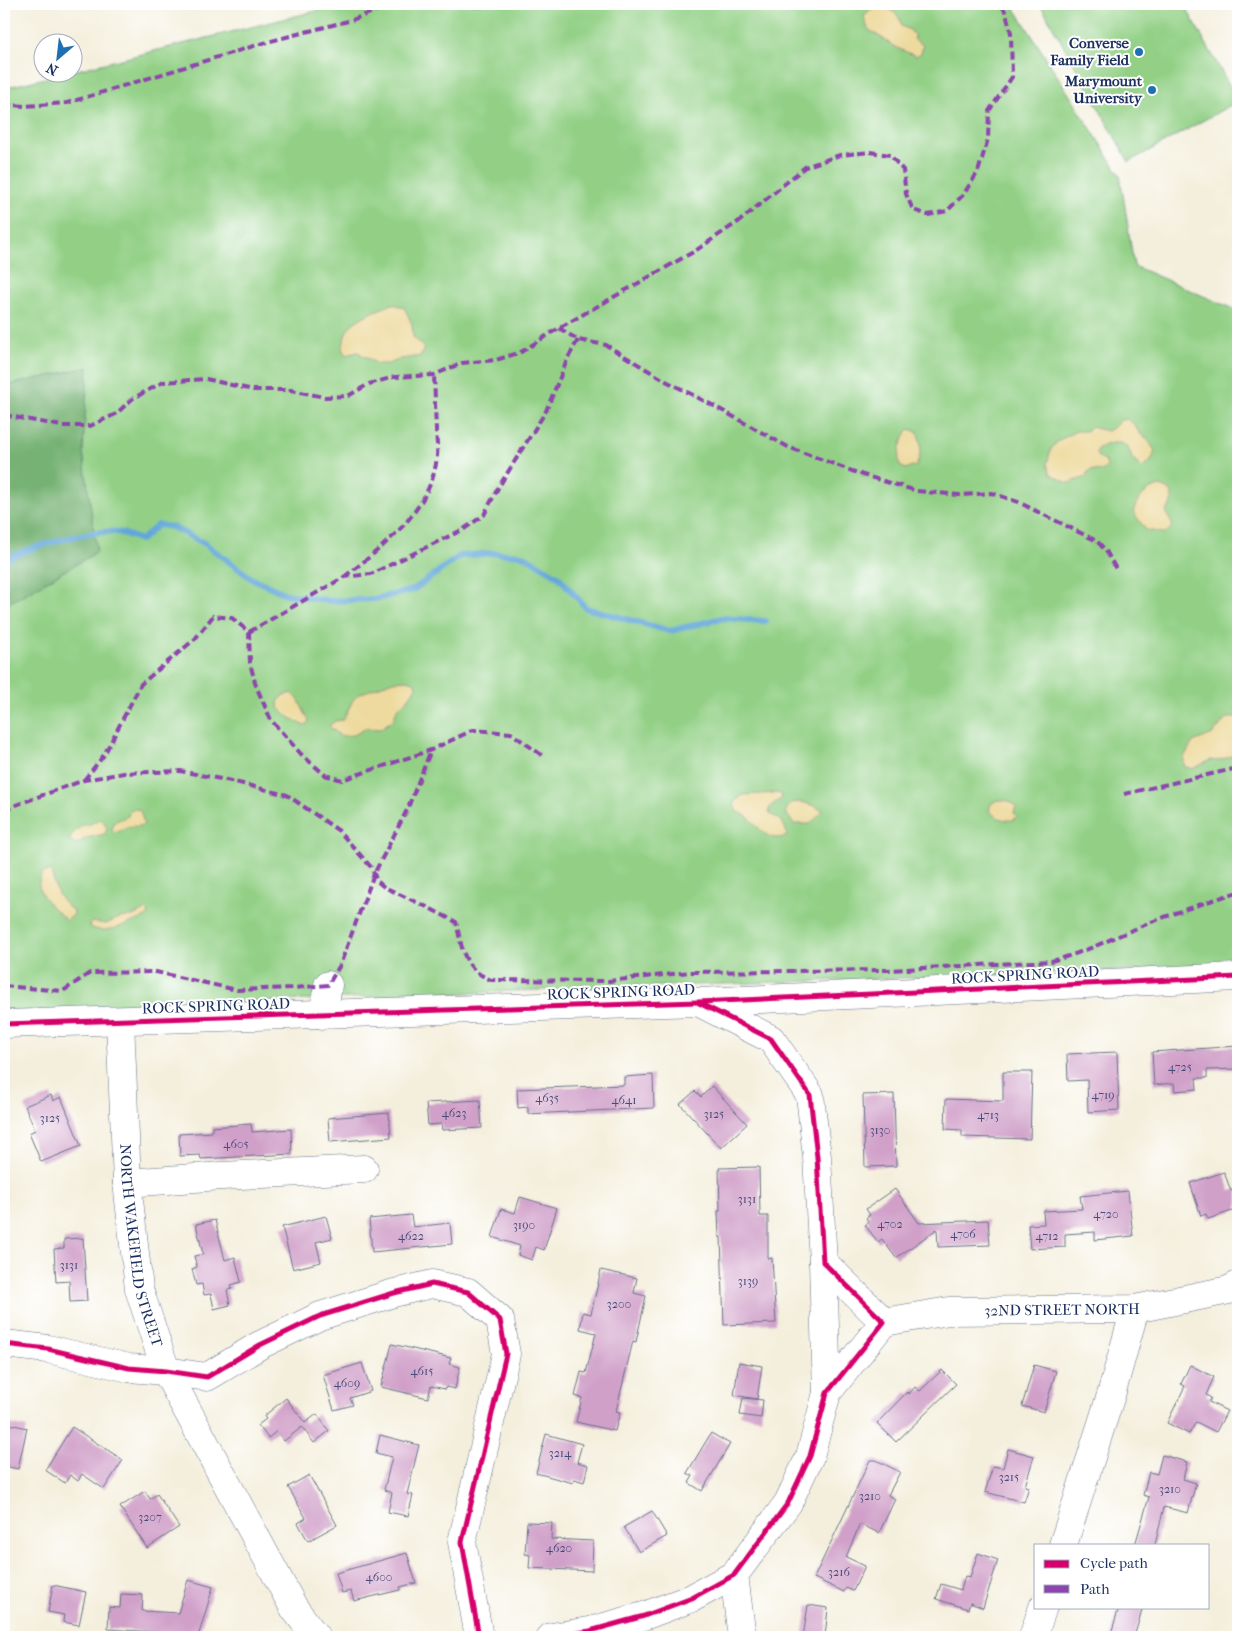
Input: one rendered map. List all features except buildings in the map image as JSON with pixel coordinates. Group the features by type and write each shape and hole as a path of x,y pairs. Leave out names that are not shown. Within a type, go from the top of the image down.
{"street":[{"name":"ROCK SPRING ROAD","path":"4,1024 698,1002 1238,977"},
{"path":"323,1014 328,985"},
{"path":"769,999 771,1039"},
{"path":"551,1637 590,1631 644,1616 692,1598 734,1575 788,1502 810,1456 827,1394 823,1262 817,1158 810,1095 771,1039 698,1002"},
{"name":"NORTH WAKEFIELD STREET","path":"120,1021 127,1184 139,1289 166,1371 294,1608 316,1637"},
{"path":"127,1184 222,1176 364,1169"},
{"path":"823,1262 884,1322 827,1394"},
{"path":"4,1344 48,1349 129,1368 207,1377 260,1346 320,1316 394,1293 432,1284 468,1292 500,1320 506,1354 462,1542 480,1637"},
{"name":"32ND STREET NORTH","path":"884,1322 949,1312 1135,1309 1229,1290 1238,1285"},
{"path":"1063,1544 1111,1395 1135,1309"},
{"path":"734,1575 742,1637"},
{"path":"1033,1637 1043,1608"}],"green space":[{"path":"344,4 1012,4 1120,175 1134,266 1238,311 1238,967 514,991 4,1013 4,88 32,81 82,82 82,69"},
{"name":"Converse Family Field","path":"1040,4 1184,4 1238,101 1129,162"},
{"path":"88,367 83,452 97,552 4,606 4,386"}],"sand":[{"path":"885,7 896,14 901,26 910,30 915,36 914,39 923,45 921,53 916,56 897,48 868,29 864,17 868,11 873,8"},
{"path":"392,304 404,307 412,324 413,337 424,347 421,356 401,359 388,364 377,364 358,352 346,355 342,349 345,335 349,328 359,319"},
{"path":"1127,419 1135,425 1139,433 1147,438 1155,451 1151,461 1145,466 1142,468 1132,459 1127,447 1123,444 1114,443 1098,448 1096,453 1098,457 1106,462 1107,467 1101,471 1091,470 1087,473 1086,477 1068,483 1051,474 1047,464 1051,449 1058,441 1076,431 1086,431 1090,427 1107,431 1121,420"},
{"path":"909,429 917,432 921,449 916,467 912,466 906,469 900,466 899,451"},
{"path":"1161,486 1171,491 1172,495 1171,503 1166,513 1172,526 1165,533 1146,530 1133,512 1143,494"},
{"path":"407,680 414,682 416,686 406,701 398,707 393,720 380,729 366,728 354,735 340,736 329,726 335,721 343,720 353,700 359,694 393,681"},
{"path":"292,693 298,699 309,721 305,726 289,717 279,708 278,702 283,696"},
{"path":"1226,718 1238,718 1238,754 1217,761 1211,760 1192,769 1184,766 1184,757 1193,742 1213,734"},
{"path":"781,794 782,798 769,809 770,814 784,825 787,836 780,838 770,837 743,814 736,811 734,802 743,795"},
{"path":"997,800 1009,801 1016,806 1014,813 1017,816 1013,820 1000,818 989,810 991,804"},
{"path":"801,802 815,806 823,811 810,824 794,824 785,812 791,803"},
{"path":"130,810 140,810 144,824 127,827 118,832 112,830 114,822 128,816"},
{"path":"100,819 107,828 105,834 86,838 76,844 70,840 70,837 82,825 88,825"},
{"path":"48,871 52,873 54,884 61,899 73,911 74,915 66,920 50,904 40,889 39,882 42,873"},
{"path":"146,910 149,913 146,917 116,928 101,930 94,929 89,925 92,922 106,924"}],"waterway":[{"path":"4,560 44,545 93,533 118,532 141,540 158,525 172,527 204,543 251,578 286,594 332,601 375,599 413,590 460,556 492,553 523,555 558,576 586,608 670,631 722,618 765,621"}],"marked path":[{"path":"4,104 25,106 67,103 267,42 352,20 393,4"},
{"path":"4,415 62,426 90,426 116,414 132,399 163,382 206,379 253,390 291,390 324,397 348,396 369,384 394,377 434,375 462,363 496,360 521,352 559,328 695,251 741,220 805,167 840,155 870,152 890,155 903,170 906,194 913,210 928,215 947,211 963,195 978,172 988,139 989,111 1012,77 1011,33 1006,13 1001,4"},
{"path":"559,328 578,340 606,345 666,381 788,447 863,475 917,491 959,495 992,493 1018,502 1097,541 1106,551 1116,569"},
{"path":"249,632 344,577 371,574 464,529 484,515 498,488 546,411 568,358 578,340"},
{"path":"344,577 403,526 416,510 426,493 433,475 437,453 434,375"},
{"path":"84,780 104,755 141,684 195,639 213,616 232,618 249,632 250,663 256,686 271,720 301,754 325,775 342,780 431,750 473,730 511,733 543,756"},
{"path":"4,986 63,991 90,973 156,972 237,990 328,985 340,965 374,874 407,810 431,750"},
{"path":"1124,794 1238,768"},
{"path":"4,811 84,780 124,773 180,771 287,795 339,831 371,867 377,881 384,887 456,922 465,957 469,964 474,970 491,980 609,981 690,972 888,970 1051,961 1084,951 1174,913 1238,892"}],"cycle path":[{"path":"4,1024 698,1002 1238,977"},
{"path":"551,1637 590,1631 644,1616 692,1598 734,1575 788,1503 810,1456 827,1393 884,1322 823,1262 817,1157 810,1095 771,1039 699,1003"},
{"path":"4,1344 48,1349 129,1368 207,1377 260,1345 320,1316 394,1293 432,1284 468,1292 500,1320 506,1354 462,1542 479,1637"}],"place":[{"name":"Converse Family Field","path":"1139,52"},
{"name":"Marymount University","path":"1152,90"}]}
